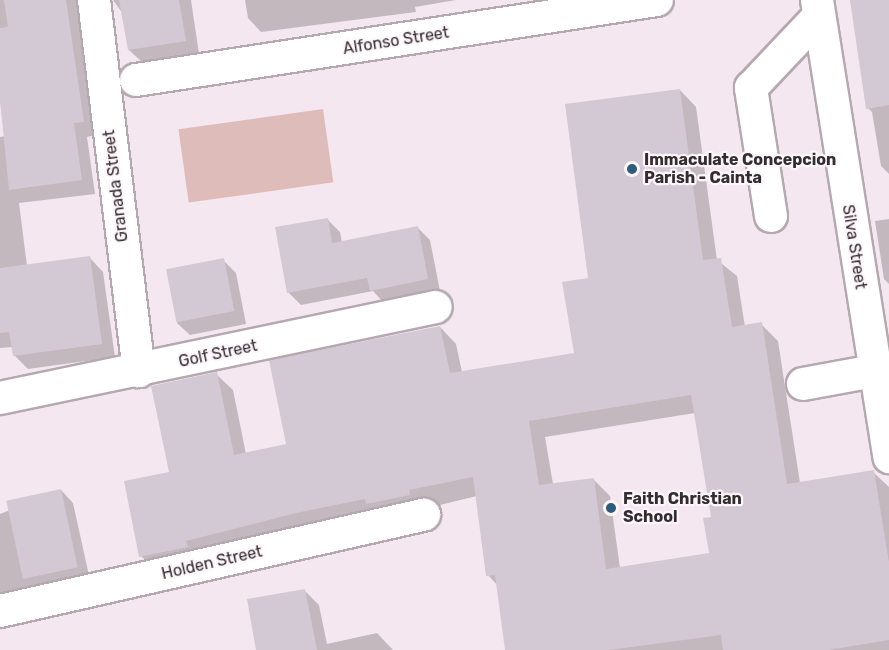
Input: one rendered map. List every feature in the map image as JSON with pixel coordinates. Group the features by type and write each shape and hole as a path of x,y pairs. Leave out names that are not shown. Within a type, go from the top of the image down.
{"street":[{"name":"Granada Street","path":"94,0 139,371"},
{"name":"Alfonso Street","path":"136,80 601,5 657,0"},
{"path":"771,216 752,88 818,8"},
{"name":"Silva Street","path":"818,8 889,457"},
{"name":"Golf Street","path":"0,398 139,371 436,307"},
{"path":"803,384 874,371"},
{"name":"Holden Street","path":"0,611 424,515"}],"shaded area":[{"path":"323,109 333,182 189,203 178,129"}],"building":[{"path":"4,0 66,0 84,122 74,123 82,180 9,190 0,100 0,28 8,27"},
{"path":"119,0 179,0 186,41 128,50"},
{"path":"850,0 889,0 889,105 866,109"},
{"path":"680,89 703,260 721,258 732,327 762,322 787,484 874,470 889,563 889,640 828,650 723,650 721,635 609,650 505,650 495,575 486,576 473,477 409,490 410,495 366,504 365,499 296,513 186,541 188,547 139,557 124,481 169,472 151,386 217,372 234,455 286,444 269,360 440,326 450,373 574,353 562,282 588,278 565,104","holes":["691,395 711,517 703,518 709,553 606,569 594,478 539,485 529,421"]},
{"path":"328,218 332,243 418,226 428,279 370,291 367,278 287,293 275,227"},
{"path":"90,256 102,344 13,356 9,332 0,333 0,268"},
{"path":"224,258 234,311 176,322 166,269"},
{"path":"61,489 78,567 23,579 6,501"},
{"path":"305,589 317,650 256,650 247,599"}],"place":[{"name":"Immaculate Concepcion Parish - Cainta","path":"632,169"},
{"name":"Faith Christian School","path":"611,508"}]}
